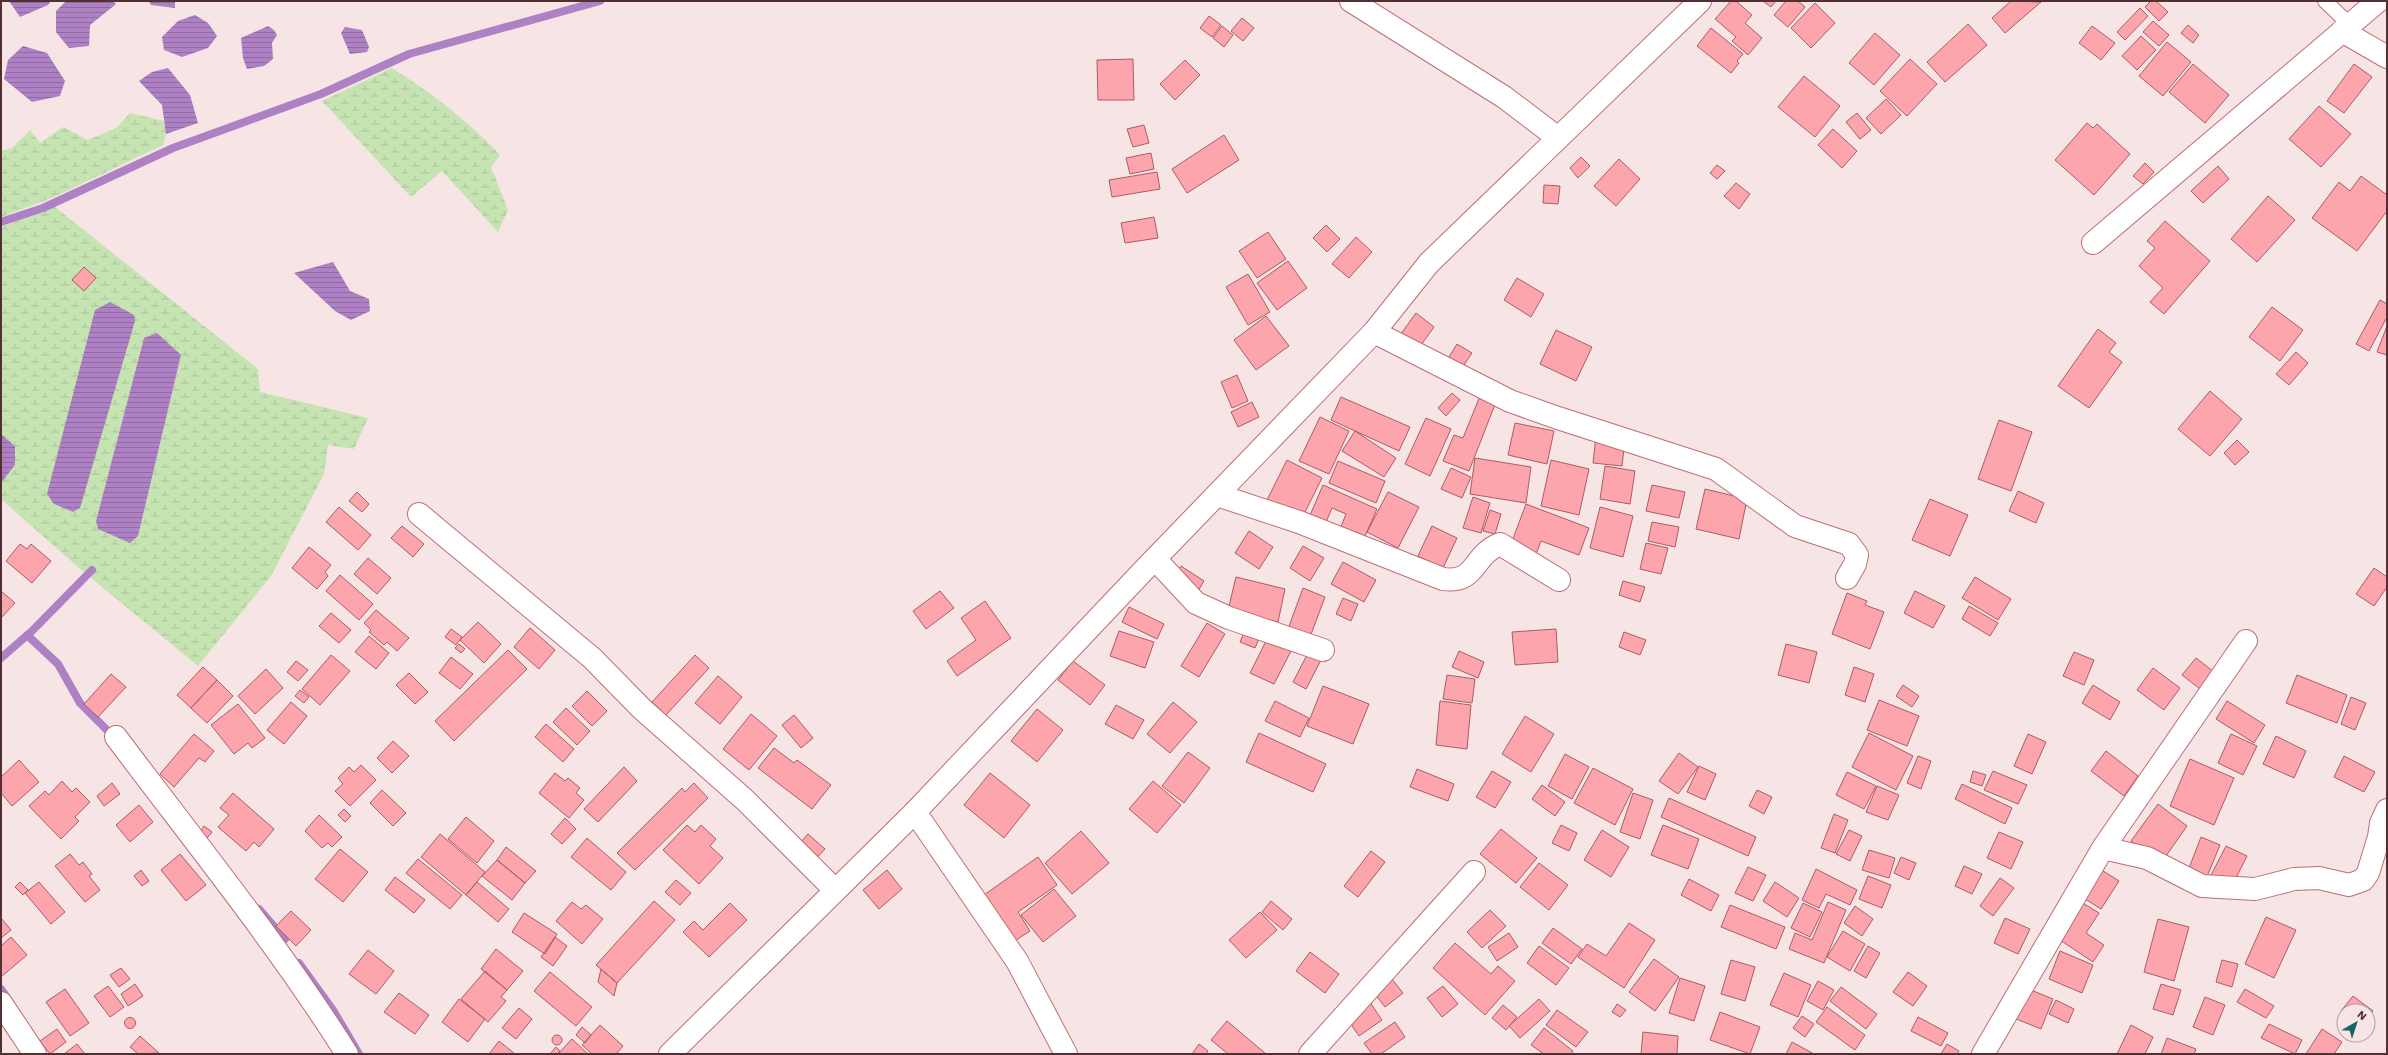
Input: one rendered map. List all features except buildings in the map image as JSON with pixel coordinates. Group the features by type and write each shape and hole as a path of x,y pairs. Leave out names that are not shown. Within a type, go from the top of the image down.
{"street":[{"path":"1351,1 1504,97 1558,138"},
{"path":"670,1054 915,812 1155,559 1374,332 1429,263 1616,84 1700,1"},
{"path":"2093,243 2378,1"},
{"path":"2346,28 2387,57"},
{"path":"1374,332 1510,401 1565,421 1716,469 1795,526 1849,544 1857,555 1855,564 1847,578"},
{"path":"1217,495 1299,522 1443,579 1463,579 1490,548 1500,544 1559,580"},
{"path":"418,514 592,658 642,709 745,800 835,890"},
{"path":"1155,559 1196,603 1229,618 1323,650"},
{"path":"1982,1054 2103,848 2246,641"},
{"path":"116,737 257,923 321,1013 347,1054"},
{"path":"2103,848 2146,858 2202,886 2255,889 2294,879 2318,878 2349,885 2363,880 2368,873 2379,837 2381,823 2387,810"},
{"path":"915,812 1017,961 1066,1054"},
{"path":"1310,1054 1474,872"},
{"path":"1,1003 35,1054"}],"lane":[{"path":"2325,1 2346,28"}],"green space":[{"path":"392,68 449,108 475,130 500,155 491,167 508,210 498,232 442,171 411,197 322,101"},
{"path":"130,113 164,121 166,134 163,145 52,198 1,217 1,151 12,148 30,130 40,143 63,127 88,140 116,128"},
{"path":"55,207 258,369 260,392 368,418 354,449 328,445 324,474 271,576 198,666 79,568 1,499 1,483 15,465 15,446 1,434 1,227","holes":["144,338 181,355 138,536 130,543 96,521","54,504 80,508 72,512"]}],"shaded area":[{"path":"9,1 51,1 48,5 20,17"},
{"path":"66,1 113,1 116,4 90,25 89,46 69,48 56,32 56,11"},
{"path":"149,1 175,1 175,8 151,5"},
{"path":"195,15 208,23 217,36 208,48 182,57 164,50 162,37 178,21"},
{"path":"268,26 274,30 277,35 272,43 273,59 264,66 247,69 243,58 241,38"},
{"path":"345,27 362,30 369,47 367,52 350,54 341,33"},
{"path":"23,46 47,53 65,81 60,96 32,102 4,79 8,60"},
{"path":"168,68 190,95 198,123 166,134 162,105 139,81 152,72"},
{"path":"333,262 350,291 369,299 370,311 351,320 335,311 294,273"},
{"path":"110,302 134,315 135,321 80,508 73,512 54,504 47,494 95,310"},
{"path":"157,333 181,355 138,536 130,543 98,529 96,521 144,338"},
{"path":"1,434 15,446 15,465 1,483"}],"waterway":[{"path":"1,222 43,208 173,148 321,94 409,54 600,1"},
{"path":"1,658 31,632 92,570"},
{"path":"27,635 58,664 80,703 110,733 117,734"},
{"path":"259,909 285,939"},
{"path":"299,963 333,1010 359,1054"},
{"path":"1,989 6,996"}]}
